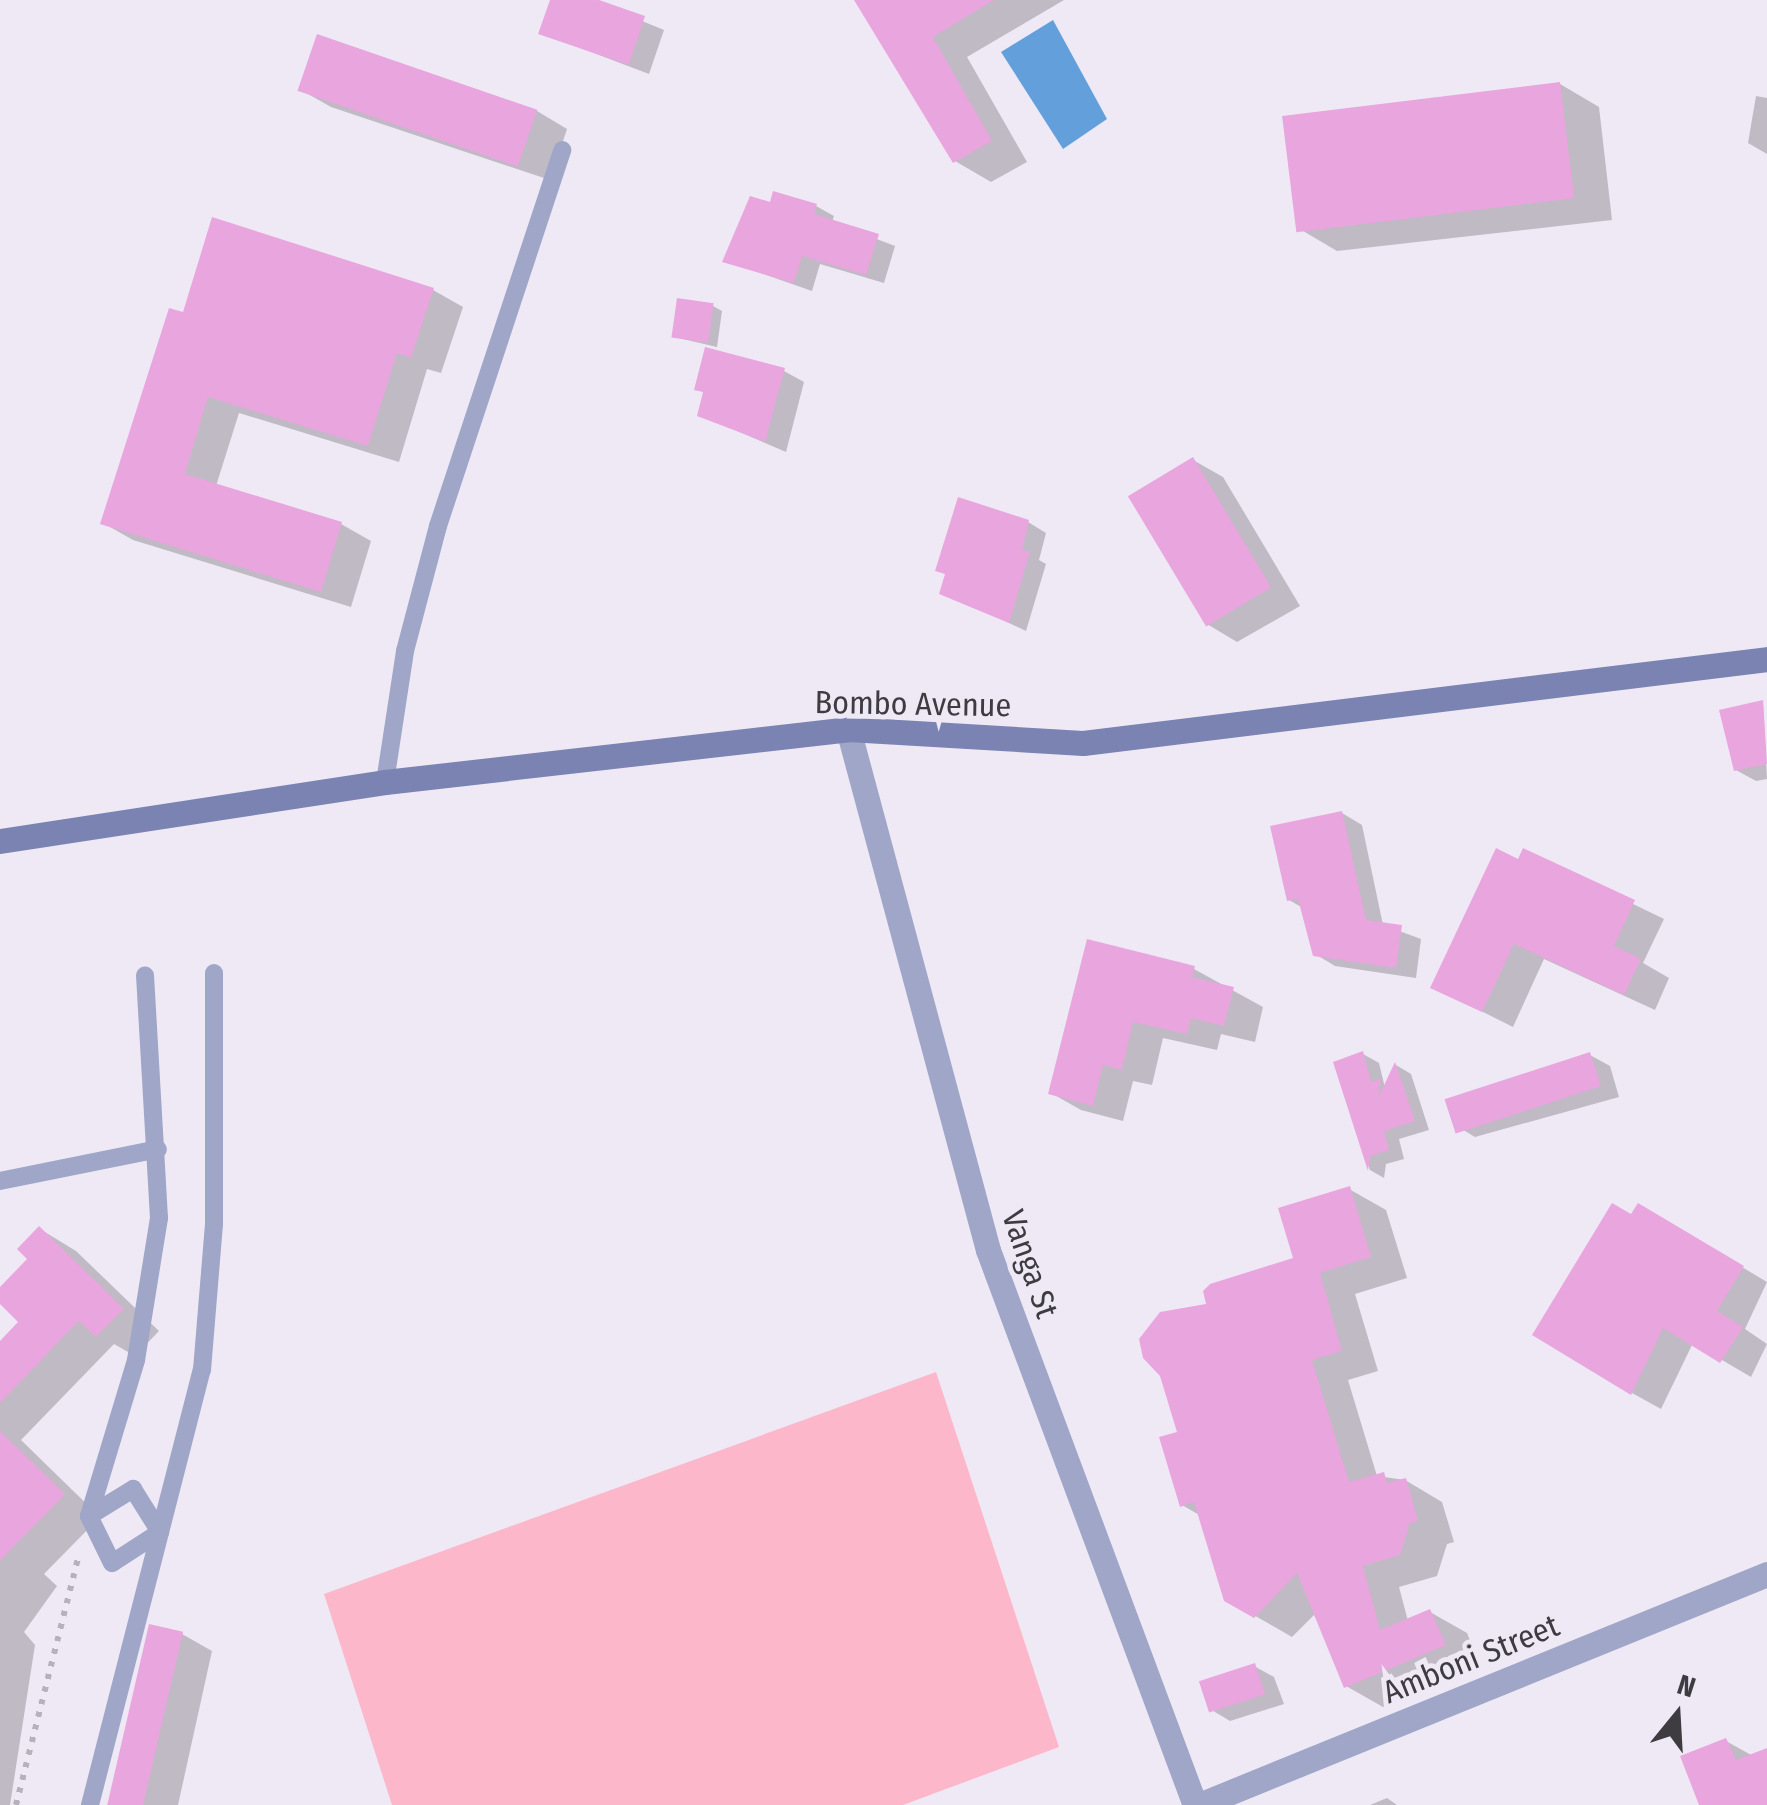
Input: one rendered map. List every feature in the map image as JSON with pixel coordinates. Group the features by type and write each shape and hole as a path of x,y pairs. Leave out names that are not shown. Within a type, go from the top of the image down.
{"street":[{"name":"Bombo Avenue","path":"0,841 385,782 848,729 1083,742 1767,659"},
{"name":"Vanga St","path":"848,729 988,1250 1197,1805"},
{"name":"Amboni Street","path":"1197,1805 1767,1574"}],"lane":[{"path":"385,782 405,651 438,526 562,150"},
{"path":"90,1805 203,1352 214,1225 214,973"},
{"path":"145,974 159,1218 136,1360 89,1516 112,1563 160,1532"},
{"path":"0,1181 158,1149"},
{"path":"89,1516 133,1489 160,1532"}],"path":[{"path":"16,1805 89,1516"}],"shaded area":[{"path":"936,1372 1059,1747 903,1805 392,1805 324,1594"}],"water":[{"path":"1053,20 1107,119 1063,149 1001,52"}],"building":[{"path":"550,0 599,0 645,16 629,65 538,34"},
{"path":"854,0 994,0 933,37 992,141 953,163"},
{"path":"317,34 537,110 518,167 297,91"},
{"path":"1560,82 1574,198 1296,232 1282,116"},
{"path":"773,191 817,204 814,214 879,234 866,275 802,256 794,283 722,262 750,196 770,202"},
{"path":"212,217 434,288 411,358 397,353 368,446 208,397 185,474 342,522 321,592 100,524 169,308 183,312"},
{"path":"677,298 714,303 708,343 671,338"},
{"path":"705,347 785,368 765,442 697,416 703,392 694,390"},
{"path":"1193,457 1271,587 1206,626 1128,496"},
{"path":"958,497 1029,520 1022,550 1030,552 1009,623 939,594 945,574 935,571"},
{"path":"1763,700 1767,764 1734,771 1719,710"},
{"path":"1342,811 1366,920 1402,925 1396,968 1313,956 1298,899 1287,901 1270,826"},
{"path":"1496,848 1518,859 1523,848 1635,900 1614,946 1641,959 1624,995 1514,944 1482,1012 1430,988"},
{"path":"1087,939 1195,966 1192,977 1234,987 1224,1026 1191,1018 1187,1034 1133,1022 1122,1070 1103,1065 1093,1106 1048,1094"},
{"path":"1363,1051 1371,1082 1381,1079 1378,1098 1395,1062 1415,1121 1384,1131 1389,1150 1370,1156 1368,1171 1333,1062"},
{"path":"1590,1052 1601,1086 1456,1134 1444,1099"},
{"path":"1350,1186 1371,1257 1320,1273 1342,1351 1312,1360 1349,1482 1384,1472 1387,1483 1406,1478 1418,1521 1410,1523 1400,1555 1363,1566 1380,1630 1430,1609 1446,1645 1344,1688 1297,1573 1254,1618 1224,1601 1194,1502 1180,1507 1159,1437 1177,1432 1160,1376 1143,1358 1139,1339 1160,1312 1206,1304 1203,1291 1210,1284 1293,1258 1278,1208"},
{"path":"1612,1203 1631,1214 1638,1203 1744,1266 1717,1311 1743,1327 1720,1363 1663,1328 1631,1395 1532,1335"},
{"path":"39,1226 124,1309 96,1337 79,1321 0,1403 0,1341 18,1322 0,1304 0,1287 27,1259 17,1249"},
{"path":"0,1431 65,1494 0,1561"},
{"path":"149,1624 183,1632 143,1805 107,1805"},
{"path":"1255,1663 1265,1694 1209,1713 1199,1681"},
{"path":"1726,1738 1736,1760 1767,1748 1767,1805 1699,1805 1680,1756"}]}
